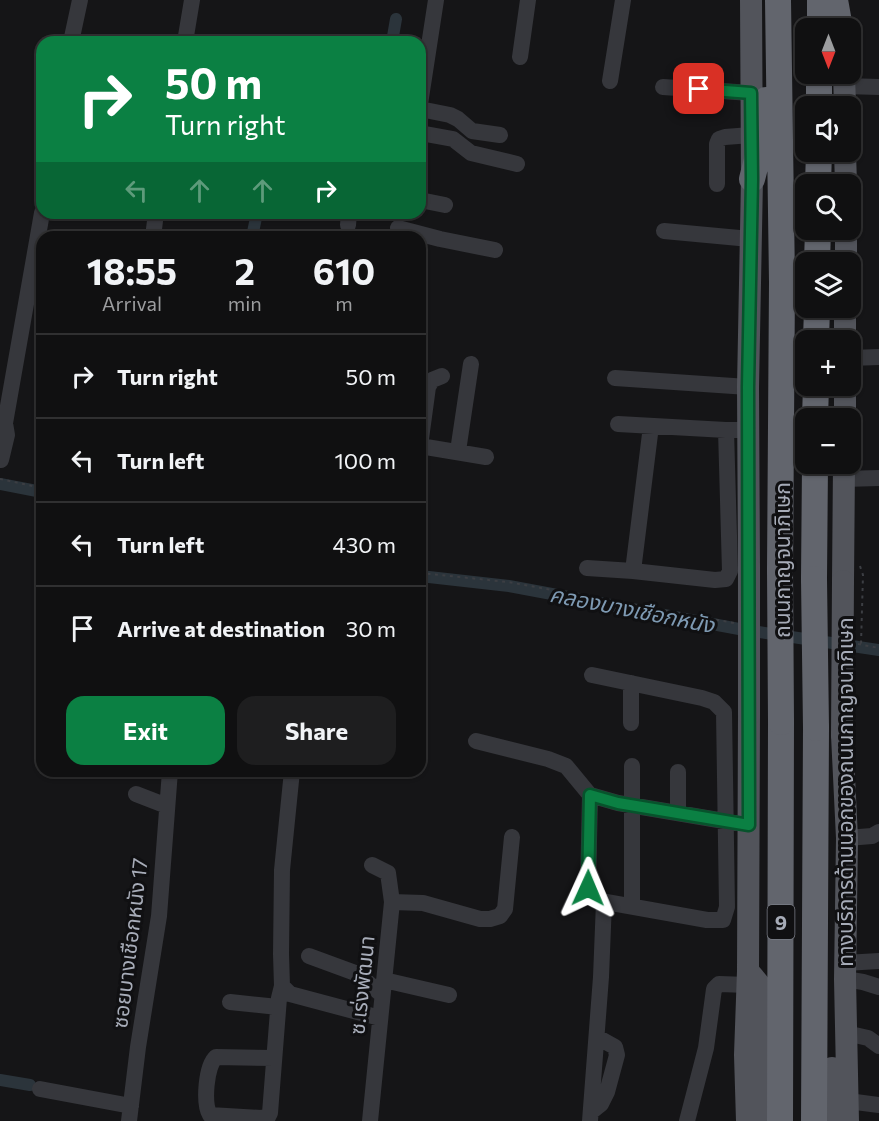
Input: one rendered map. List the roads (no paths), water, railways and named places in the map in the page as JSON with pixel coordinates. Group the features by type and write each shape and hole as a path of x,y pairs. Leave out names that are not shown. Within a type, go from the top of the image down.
{"highway":[{"path":"752,179 764,120 773,19 778,0"},
{"name":"ถนนกาญจนาภิเษก","path":"778,0 782,282 780,1121"},
{"path":"820,0 820,18"},
{"path":"835,0 838,18"},
{"name":"ถนนกาญจนาภิเษก","path":"814,1121 815,474"}],"main road":[{"path":"747,1121 745,1055 749,825 748,387 752,179 751,0"},
{"path":"845,18 846,0"},
{"name":"ทางบริการด้านนอกของถนนกาญจนาภิเษก","path":"844,474 842,735 847,838 845,971 868,1036 845,1116"},
{"path":"845,888 832,978 845,1116"},
{"path":"748,978 760,985 764,1002 766,1121"}],"street":[{"path":"72,36 80,0"},
{"path":"186,36 192,0"},
{"path":"426,65 436,0"},
{"path":"520,57 528,0"},
{"path":"610,81 623,0"},
{"path":"663,87 751,93"},
{"path":"845,89 879,87"},
{"path":"426,110 450,115 472,131 500,135"},
{"path":"426,134 453,139 471,153 517,164"},
{"path":"717,184 719,139 751,135"},
{"path":"426,201 445,205"},
{"path":"398,226 414,231"},
{"path":"663,231 750,239"},
{"path":"426,235 495,250"},
{"path":"1,460 7,435 5,423 36,247"},
{"path":"861,358 879,357"},
{"path":"458,451 471,364"},
{"path":"426,402 428,387 432,380 442,376"},
{"path":"615,378 748,387"},
{"path":"618,424 749,430"},
{"path":"633,570 651,426"},
{"path":"587,568 633,570 715,580 726,579 730,572 726,430"},
{"path":"426,447 486,457"},
{"path":"859,474 879,478"},
{"path":"590,795 588,888 595,900 707,920 723,920 727,907 724,712 714,702 702,698 592,675"},
{"path":"631,683 631,723"},
{"path":"476,741 548,759 566,766 590,795 618,803 749,825"},
{"path":"632,766 632,906"},
{"path":"678,772 678,813"},
{"name":"ซอยบางเชือกหนัง 17","path":"130,1113 159,916 169,777"},
{"path":"274,1058 216,1057 209,1068 206,1105 210,1115 268,1116 271,1107 278,1007 282,986 282,870 291,777"},
{"path":"136,794 167,806"},
{"path":"847,838 872,836 879,832"},
{"path":"392,902 423,903 480,919 500,916 505,909 512,837"},
{"name":"ซ.เร่งพัฒนา","path":"370,1121 392,902 388,873 372,865"},
{"path":"591,1116 604,1100 617,1055 615,1047 597,1037 604,902"},
{"path":"309,956 358,974 383,988 449,995"},
{"path":"845,971 879,961"},
{"path":"845,971 863,982 879,987"},
{"path":"687,1121 704,1056 714,989 719,984 748,978"},
{"path":"282,986 290,994 380,1018"},
{"path":"230,1002 278,1007"},
{"path":"40,1089 130,1113"},
{"path":"845,1116 879,1105"}],"waterway":[{"path":"393,36 396,19"},
{"path":"253,231 256,219"},
{"name":"คลองบางเชือกหนัง","path":"0,484 36,491"},
{"name":"คลองบางเชือกหนัง","path":"426,577 509,586 739,629 879,650"},
{"path":"0,1080 30,1085"}]}
